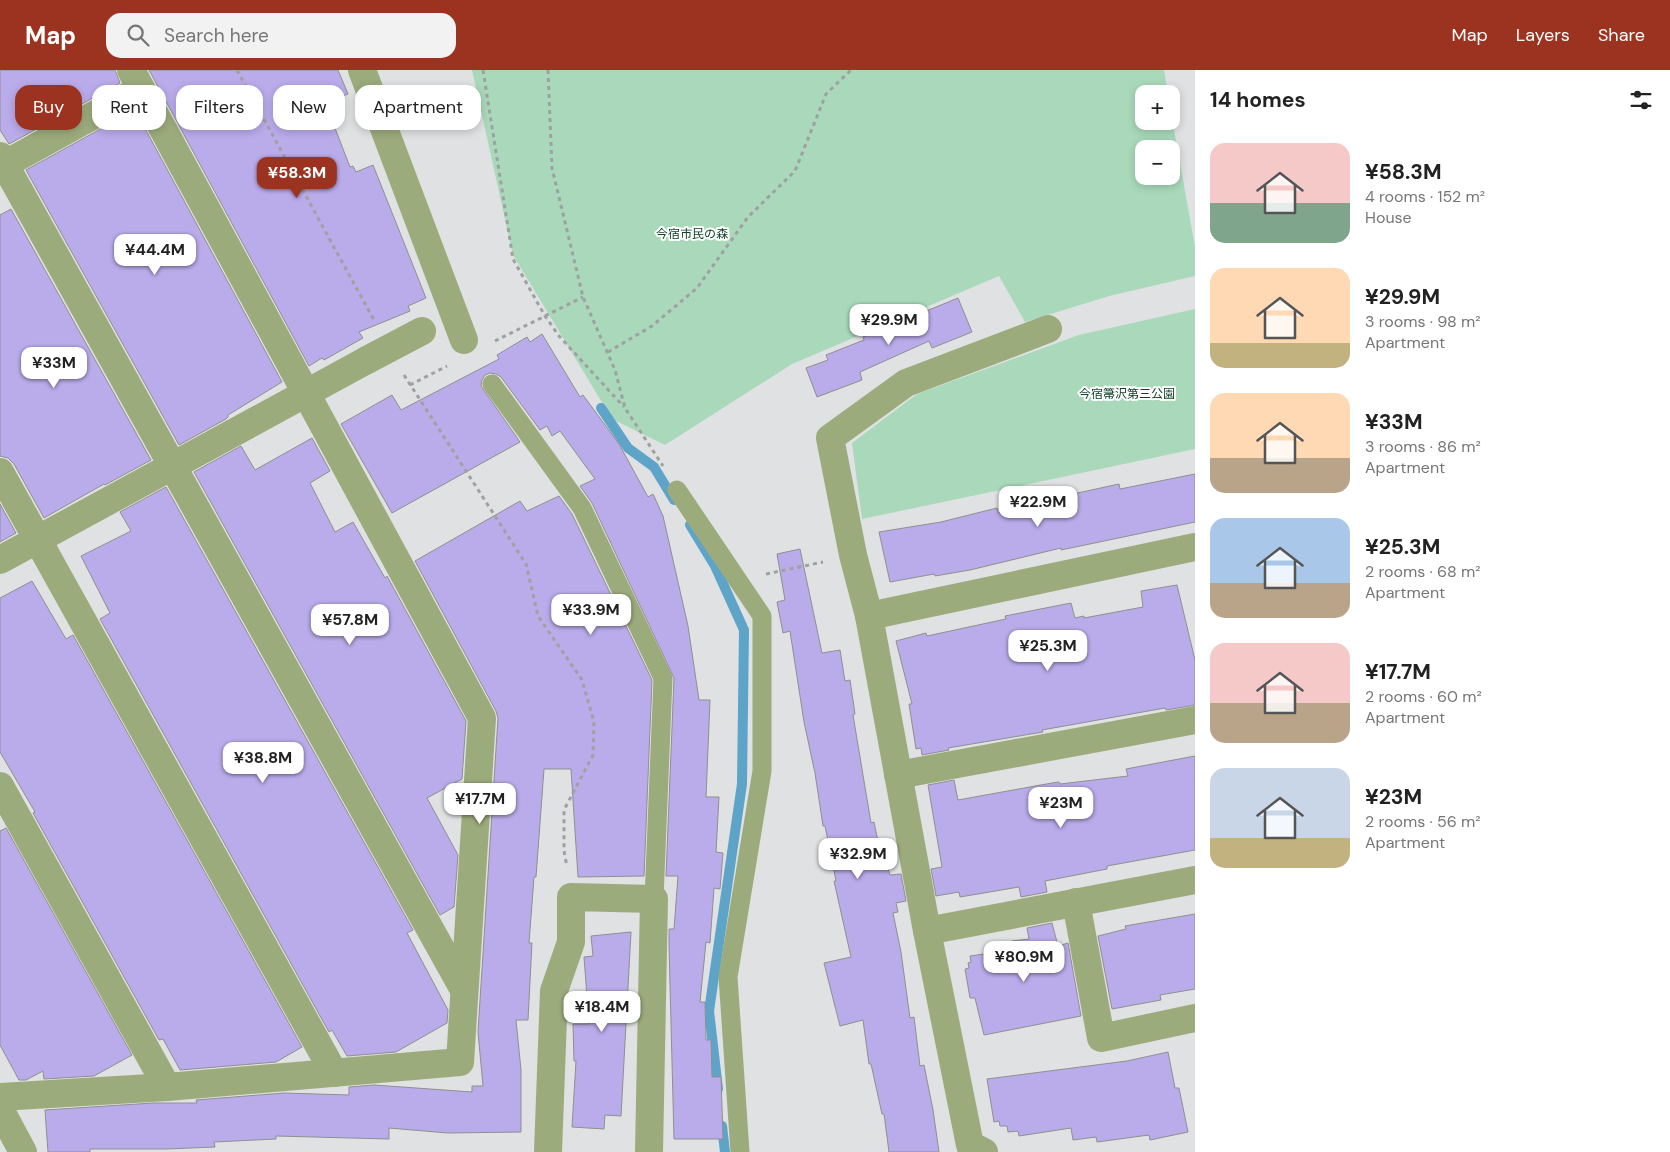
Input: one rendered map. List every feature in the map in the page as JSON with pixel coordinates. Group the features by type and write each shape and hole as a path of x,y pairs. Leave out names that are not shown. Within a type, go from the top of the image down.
{"street":[{"path":"362,70 464,340"},
{"path":"0,1097 167,1087 460,1062 482,718 136,80 2,162 464,990"},
{"path":"0,560 422,331 453,312"},
{"path":"984,1152 970,1144 869,616 853,555 830,438 906,383 1048,329"},
{"path":"0,472 334,1073"},
{"path":"869,616 1195,547"},
{"path":"898,775 1195,720"},
{"path":"0,786 167,1087"},
{"path":"928,931 1195,880"},
{"path":"548,1152 554,990 571,942 571,897 654,899 649,1152"},
{"path":"1076,902 1101,1038 1195,1018"},
{"path":"0,1109 22,1152"}],"lane":[{"path":"492,384 582,508 663,678 654,899"},
{"path":"677,490 762,616 762,771 728,976 740,1152"}],"path":[{"path":"237,70 378,328"},
{"path":"484,70 513,259 545,316 559,336 624,408 677,490"},
{"path":"548,70 552,168 583,296 615,370 624,408"},
{"path":"608,352 652,326 697,288 748,217 795,171 826,94 851,70"},
{"path":"402,371 526,564 538,616 582,680 594,722 593,754 564,810 564,851"},
{"path":"739,580 853,555"}],"green space":[{"name":"今宿市民の森","path":"472,70 1164,70 1166,85 1135,85 1135,130 1174,130 1176,140 1135,140 1135,185 1180,185 1180,163 1195,247 1195,276 1109,296 1025,322 999,276 792,364 665,445 612,419 513,255 481,111 481,85 475,85"},
{"name":"今宿箒沢第三公園","path":"1195,309 1195,449 862,519 852,443 917,394 1079,335"}],"building":[{"path":"0,70 115,70 120,83 116,85 92,85 92,98 82,104 82,85 15,85 15,130 34,130 9,144 0,130"},
{"path":"149,70 338,70 344,85 273,85 273,130 336,130 350,167 353,166 356,172 373,165 426,298 408,306 410,311 359,332 363,338 324,360 322,358 309,366 181,130 263,130 263,85 176,85 176,120 166,101 166,85 157,85"},
{"path":"99,130 146,130 282,382 228,415 226,419 179,445 26,170"},
{"path":"11,209 151,460 44,518 14,464 8,458 0,456 0,215"},
{"path":"958,298 972,332 932,348 929,341 860,372 862,380 817,397 806,368 828,360 826,355 864,340 863,337"},
{"path":"542,334 580,397 583,395 619,444 648,497 653,494 663,516 688,626 699,700 710,700 706,797 719,797 716,852 723,853 720,889 714,888 710,943 706,942 700,1002 705,1002 706,1040 711,1040 712,1077 721,1077 723,1139 674,1139 669,929 674,929 678,876 666,876 674,678 592,503 580,486 595,479 560,431 552,436 547,426 540,430 501,377 496,374 490,373 485,375 481,386 520,442 392,513 341,424 392,395 401,410 499,359 497,355 527,337 530,342"},
{"path":"312,438 330,471 310,483 335,532 353,522 385,578 387,576 466,721 462,779 427,798 458,855 454,907 440,915 194,472 241,446 255,470"},
{"path":"1195,474 1195,522 1061,550 1061,548 970,570 890,582 879,532 941,522 997,508 998,513 1119,484 1120,489"},
{"path":"166,487 413,930 407,933 448,1010 447,1023 396,1052 347,1056 332,1030 329,1032 100,619 110,613 81,556 131,531 120,512"},
{"path":"559,496 572,514 652,680 644,876 578,877 571,769 544,769 529,943 532,943 528,1020 516,1020 521,1070 521,1132 448,1133 389,1128 389,1139 276,1136 276,1139 214,1142 215,1147 90,1149 90,1152 48,1152 45,1110 153,1103 197,1103 196,1100 284,1093 349,1095 349,1087 374,1085 472,1092 472,1086 483,1086 478,1032 498,718 496,711 415,561 520,501 527,511"},
{"path":"0,504 16,533 0,542"},
{"path":"800,549 822,653 840,650 845,681 850,680 855,714 853,715 871,823 874,822 884,870 888,869 890,875 901,874 906,901 896,903 898,912 893,913 901,952 910,1018 914,1017 920,1066 924,1065 939,1152 889,1152 884,1114 882,1114 871,1064 869,1064 863,1020 840,1026 824,963 851,957 834,881 836,881 825,826 823,826 790,631 783,633 777,602 785,600 777,554"},
{"path":"32,581 66,639 73,635 302,1047 276,1062 180,1070 163,1039 159,1040 33,813 35,812 0,752 0,598"},
{"path":"1177,585 1195,660 1195,705 1166,710 1165,708 1042,730 1043,732 948,748 949,750 922,755 921,748 916,749 909,704 912,704 896,641 926,633 927,636 1006,619 1005,616 1071,603 1075,618 1143,607 1141,591"},
{"path":"1195,756 1195,850 1107,866 1107,869 1045,881 1047,892 1021,897 1019,887 960,897 959,892 936,896 931,869 942,867 928,785 954,780 958,800 1059,782 1060,784 1128,776 1126,769"},
{"path":"6,828 132,1055 94,1076 44,1079 43,1071 26,1080 19,1080 0,1045 0,831"},
{"path":"1195,914 1195,989 1160,995 1161,1000 1112,1009 1098,936 1126,929 1125,926"},
{"path":"1052,923 1058,946 1068,943 1081,1016 984,1035 975,998 970,998 965,969 969,968 970,956 1014,950 1012,941 1029,939 1027,928"},
{"path":"631,932 621,1116 605,1115 604,1129 572,1127 576,1061 574,1061 573,1024 589,1024 584,957 593,956 591,936"},
{"path":"1168,1052 1175,1088 1179,1088 1188,1132 1150,1140 1149,1135 1097,1142 1096,1137 1073,1140 1071,1128 1019,1136 1018,1131 1008,1132 1007,1126 1000,1126 999,1121 994,1122 987,1079 1127,1061"}],"waterway":[{"path":"601,408 628,448 654,467 674,500"},
{"path":"690,525 715,566 744,630 742,784 709,1011 718,1089"},
{"path":"722,1126 725,1152"}]}
